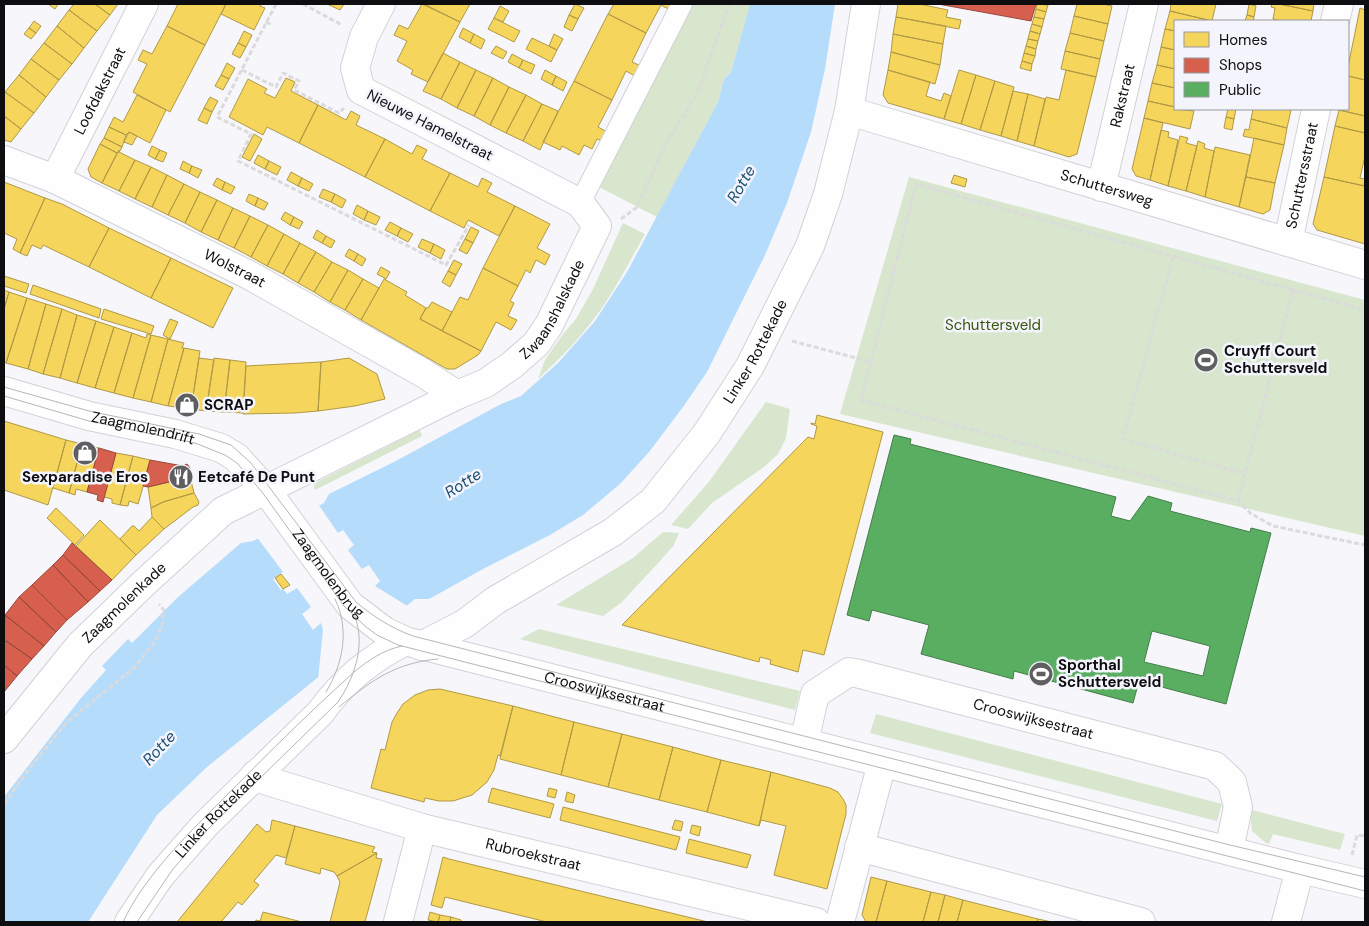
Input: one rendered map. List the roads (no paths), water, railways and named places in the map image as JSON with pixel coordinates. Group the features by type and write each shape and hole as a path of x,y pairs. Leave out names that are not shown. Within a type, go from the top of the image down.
{"street":[{"name":"Loofdakstraat","path":"54,179 144,4"},
{"name":"Nieuwe Hamelstraat","path":"382,4 364,36 355,68 361,90 580,203"},
{"path":"580,203 682,4"},
{"name":"Linker Rottekade","path":"129,922 160,876 204,824 320,713 335,692 353,674 403,639 457,610 496,600 613,532 653,501 707,433 750,366 810,246 828,194 849,111 866,4"},
{"name":"Rakstraat","path":"1100,187 1144,4"},
{"path":"1335,20 1339,4"},
{"name":"Schuttersstraat","path":"1288,242 1316,110"},
{"name":"Schuttersweg","path":"849,111 1365,265"},
{"name":"Wolstraat","path":"4,160 54,179 249,275 423,373 458,395"},
{"name":"Zwaanshalskade","path":"266,490 486,382 512,365 536,344 549,325 598,226 580,203"},
{"name":"Zaagmolendrift","path":"4,391 89,416 176,434 221,448 236,457 266,490"},
{"name":"Zaagmolenbrug","path":"266,490 350,605 403,639"},
{"name":"Zaagmolenkade","path":"4,739 80,645 223,511 266,490"},
{"name":"Crooswijksestraat","path":"403,639 882,763 1365,884"},
{"name":"Crooswijksestraat","path":"804,742 815,694 849,672 856,673 1215,766 1232,782 1238,807 1229,850"},
{"path":"840,922 882,763"},
{"name":"Rubroekstraat","path":"255,775 422,828 816,922"},
{"path":"398,922 422,828"},
{"path":"860,847 1141,922"},
{"path":"1286,922 1300,869"}],"water":[{"name":"Rotte","path":"750,4 835,4 825,69 811,132 787,203 765,255 707,372 649,452 620,484 583,515 550,535 429,599 415,599 207,767 157,815 88,922 4,922 4,797 81,698 106,670 102,666 128,639 132,643 177,598 241,543 253,541 324,503 329,494 394,462 501,404 521,396 558,363 595,321 627,272 718,102 724,79 731,72"}],"tram line":[{"path":"4,387 89,411 199,434 231,445 251,463 356,602 383,622 413,636 1230,845 1365,877"},
{"path":"4,396 89,421 195,443 225,455 237,463 262,492 344,606 377,635 398,645 1365,891"},
{"path":"326,692 337,670 342,647 342,623 335,599"},
{"path":"137,922 173,869 208,829 338,702 349,683 357,661 359,639 355,617"},
{"path":"123,922 144,886 171,852 276,745 365,663 389,650 402,646"},
{"path":"339,707 385,674 409,664 438,659"}],"place":[{"name":"Cruyff Court Schuttersveld","path":"1206,360"},
{"name":"SCRAP","path":"187,405"},
{"name":"Sexparadise Eros","path":"85,453"},
{"name":"Eetcafé De Punt","path":"181,477"},
{"name":"Sporthal Schuttersveld","path":"1041,674"}],"park label":[{"name":"Schuttersveld","path":"993,325"}]}
